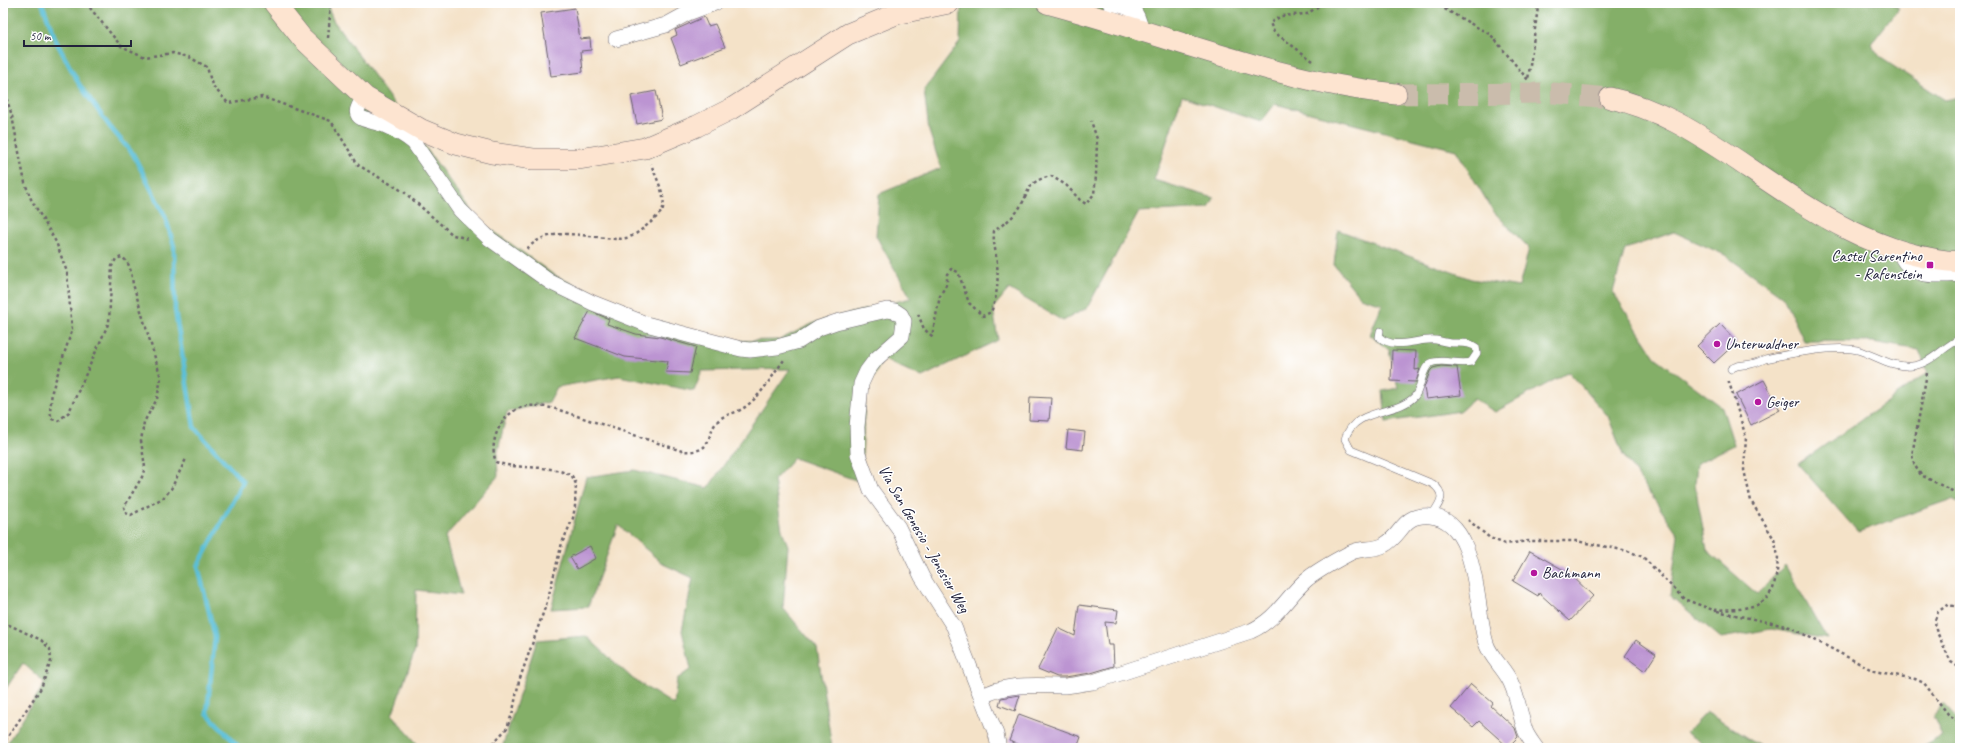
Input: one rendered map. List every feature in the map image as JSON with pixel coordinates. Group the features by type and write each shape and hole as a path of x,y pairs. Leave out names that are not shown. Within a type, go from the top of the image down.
{"main road":[{"path":"274,3 302,38 366,97 422,130 456,144 492,153 533,160 579,159 645,148 697,126 731,109 848,34 896,14 949,3"},
{"path":"1047,3 1295,76 1359,90 1396,94"},
{"path":"1610,98 1632,102 1678,122 1813,211 1857,235 1924,257 1960,262"}],"street":[{"path":"616,39 666,25 715,3"},
{"path":"1110,3 1136,11 1139,16 1141,30"},
{"path":"366,97 359,105 357,111 359,116 365,121 383,125 405,136 414,143 460,210 490,240 550,282 593,303 646,324 741,349 777,348 799,341 819,328 846,319 887,310 895,311 901,316"},
{"path":"1899,250 1905,263 1910,268 1918,272 1934,275 1960,274"},
{"name":"Via San Genesio - Jenesier Weg","path":"901,316 904,321 902,336 876,359 867,371 861,384 857,427 858,454 871,490 898,527 922,577 954,627 982,697 999,748"},
{"path":"982,697 992,691 1019,687 1067,686 1093,682 1251,631 1268,622 1314,574 1354,551 1376,548 1386,544 1409,519 1416,516 1431,516 1445,521 1463,539 1472,563 1486,644 1511,683 1526,731 1536,748"}],"lane":[{"path":"1380,331 1379,337 1385,342 1395,344 1436,340 1444,343 1471,343 1476,347 1478,353 1470,362 1435,362 1429,364 1426,368 1419,389 1410,401 1358,421 1348,429 1345,439 1351,450 1433,484 1438,488 1441,492 1441,499 1431,516"},
{"path":"1731,369 1736,366 1750,364 1766,359 1825,349 1855,350 1903,366 1915,366 1936,356 1951,343 1960,340"}],"path":[{"path":"86,3 121,46 145,57 173,53 189,57 207,67 212,85 228,103 262,97 331,121 358,165 404,192 453,235 480,242 490,240"},
{"path":"1315,63 1274,32 1270,23 1281,16 1306,14 1323,3"},
{"path":"1434,3 1492,35 1528,80 1538,7 1531,3"},
{"path":"3,87 12,116 25,183 31,199 56,242 67,272 72,330 52,391 50,412 52,419 58,421 69,412 109,322 112,266 116,259 122,257 127,261 131,269 133,284 161,378 157,399 144,422 141,441 144,467 142,477 124,507 126,513 131,516 163,498 171,489 186,459"},
{"path":"901,316 902,310 910,308 919,315 924,329 932,336 940,296 947,283 947,274 951,269 958,272 969,303 983,316 991,312 996,300 997,282 996,257 993,242 994,231 1018,210 1026,193 1037,179 1051,176 1066,185 1080,200 1086,204 1094,194 1098,147 1092,122"},
{"path":"518,260 536,240 550,235 564,234 619,239 631,237 641,231 661,212 663,205 663,198 645,148"},
{"path":"3,253 6,314 3,322"},
{"path":"489,748 496,742 506,728 513,711 519,681 547,602 562,543 573,518 576,494 576,484 572,476 564,472 541,467 507,466 496,462 493,448 502,421 513,412 527,406 540,406 556,409 682,451 699,450 706,445 720,418 742,409 750,403 787,356 795,349 799,341"},
{"path":"1936,356 1927,371 1912,455 1915,466 1921,475 1960,495"},
{"path":"1712,610 1740,609 1757,605 1766,599 1773,589 1777,572 1778,556 1774,539 1750,500 1744,470 1746,437 1728,379 1731,369"},
{"path":"1445,521 1450,516 1466,518 1490,538 1505,544 1529,541 1576,541 1628,551 1643,558 1684,599 1712,610 1790,627 1874,671 1919,681 1930,690 1948,714 1960,721"},
{"path":"1960,607 1947,605 1938,612 1935,620 1936,630 1951,662 1960,668"},
{"path":"3,622 41,640 50,649 51,661 41,688 3,744"},
{"path":"494,748 496,742"}],"green space":[{"path":"3,3 326,3 333,20 478,220 554,275 641,316 723,341 779,340 816,322 911,298 876,236 879,194 941,168 929,131 924,90 960,42 961,3 1891,3 1899,8 1871,44 1881,58 1945,100 1960,97 1960,503 1952,499 1858,532 1798,464 1928,373 1919,350 1873,342 1804,341 1783,297 1725,255 1674,232 1625,249 1613,292 1655,357 1722,407 1734,445 1697,463 1695,485 1707,550 1757,594 1785,565 1827,639 1771,629 1721,638 1670,596 1678,534 1623,455 1608,416 1569,372 1495,412 1474,399 1460,411 1386,422 1383,391 1398,388 1389,350 1370,335 1382,304 1360,297 1334,265 1338,230 1471,279 1519,287 1529,248 1493,211 1456,150 1275,104 1261,122 1182,96 1154,180 1214,198 1209,208 1139,212 1087,308 1063,321 1009,289 993,308 998,340 922,377 883,359 865,394 861,482 794,458 774,480 782,530 788,546 783,608 817,648 832,748 502,748 537,640 586,636 633,679 674,705 677,679 691,669 682,631 693,578 663,564 618,525 588,607 551,609 586,477 634,470 708,488 790,369 702,371 694,391 619,376 557,387 549,402 507,412 497,455 498,476 445,537 461,595 416,590 415,651 392,715 421,748 4,748 45,683 23,663 3,693"},
{"path":"1943,704 1957,719 1960,719 1960,748 1920,748 1942,736 1933,716"},
{"path":"1706,712 1763,748 1709,748 1686,733"},
{"path":"1828,746 1895,746 1905,748 1825,748"}],"building":[{"path":"575,8 580,39 590,38 591,50 581,51 583,72 551,76 541,13"},
{"path":"704,17 708,26 715,24 725,47 681,64 671,38 677,35 675,30"},
{"path":"656,91 662,119 637,124 631,96"},
{"path":"590,311 609,319 607,324 636,334 660,337 696,347 690,373 666,372 668,361 625,357 575,338"},
{"name":"Unterwaldner","path":"1720,324 1737,342 1714,363 1697,346"},
{"path":"1392,350 1416,351 1415,370 1420,369 1416,382 1391,381"},
{"path":"1441,366 1457,367 1461,395 1426,399 1424,388 1430,371 1433,368"},
{"name":"Geiger","path":"1764,380 1780,410 1751,425 1736,395"},
{"path":"1030,397 1051,398 1049,421 1029,420"},
{"path":"1068,430 1085,432 1083,450 1066,448"},
{"path":"590,546 596,558 577,569 570,557"},
{"path":"1530,551 1569,573 1593,596 1570,621 1539,593 1538,596 1513,581"},
{"path":"1079,605 1118,610 1116,623 1105,622 1108,645 1113,645 1114,666 1091,673 1065,677 1057,677 1038,669 1058,628 1075,636"},
{"path":"1636,640 1656,654 1645,671 1625,656"},
{"path":"1471,684 1493,703 1491,706 1515,728 1518,737 1508,747 1479,721 1473,727 1451,708"},
{"path":"1020,695 1015,711 999,705 1001,698"},
{"path":"1019,714 1081,737 1077,748 1029,748 1009,741"}],"waterway":[{"path":"42,3 57,43 79,84 110,127 133,154 165,216 174,246 175,310 194,427 243,482 198,566 215,637 207,713 240,748"}],"tunnel":[{"path":"1396,94 1553,93 1610,98"}],"place":[{"name":"Castel Sarentino - Rafenstein","path":"1930,265"},
{"name":"Unterwaldner","path":"1717,344"},
{"name":"Geiger","path":"1758,402"},
{"name":"Bachmann","path":"1534,573"}]}
